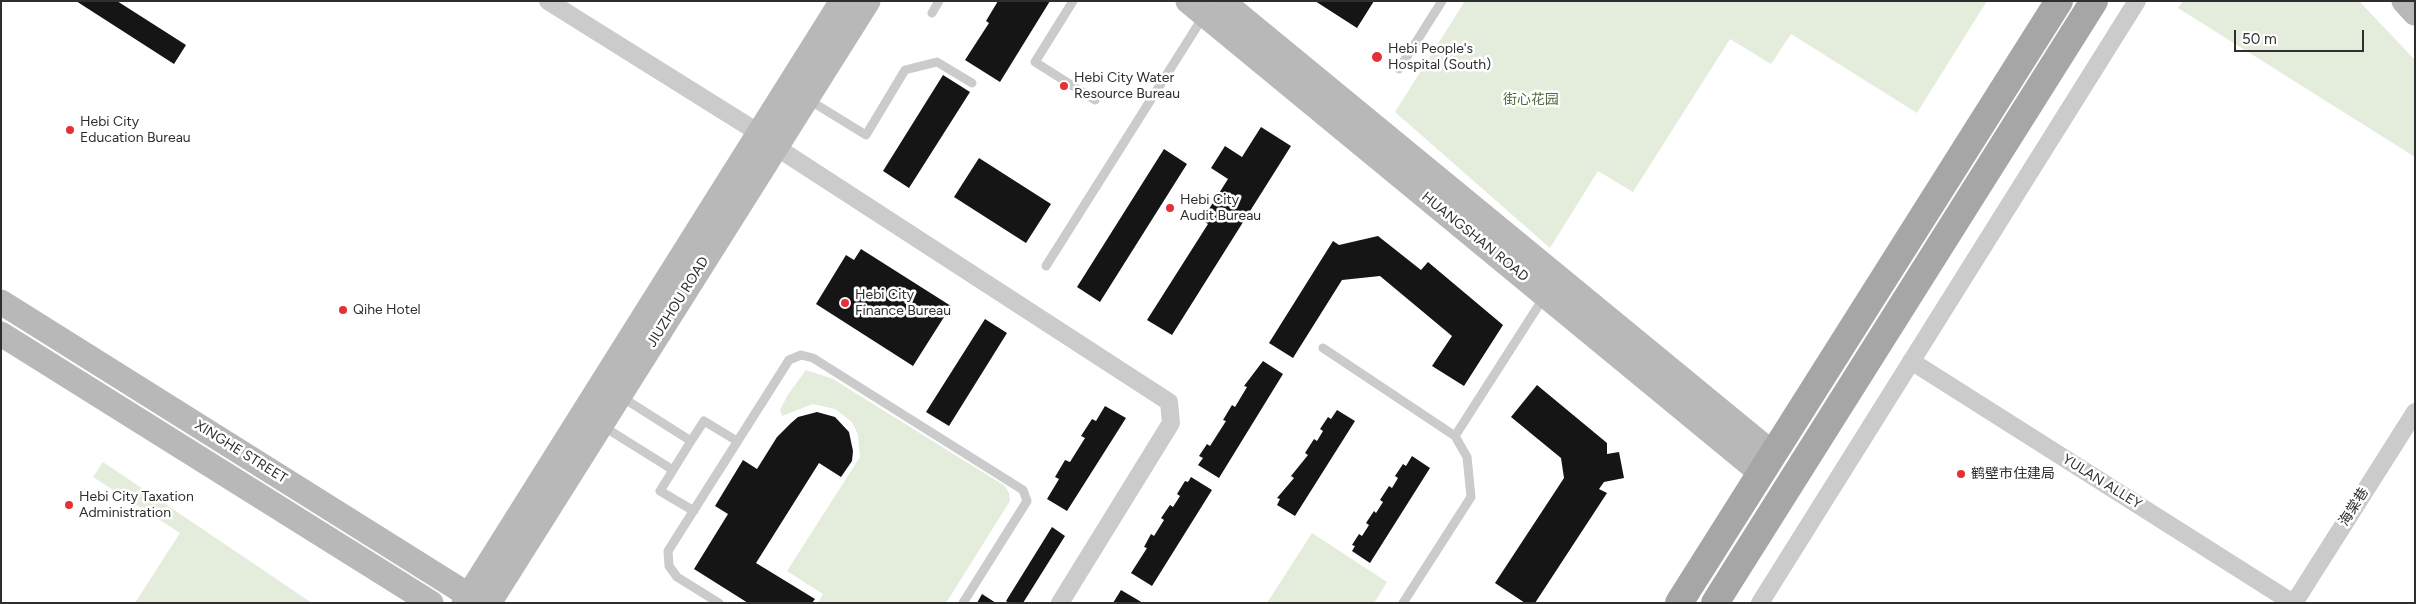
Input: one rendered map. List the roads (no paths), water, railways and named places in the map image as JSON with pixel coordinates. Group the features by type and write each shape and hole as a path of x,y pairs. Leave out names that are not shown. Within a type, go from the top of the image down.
{"main road":[{"path":"1679,603 2059,1"},
{"path":"1715,603 2094,1"}],"street":[{"path":"548,1 767,140 1169,402 1171,423 1060,603"},
{"name":"JIUZHOU ROAD","path":"476,601 601,425 619,396 767,140 842,1"},
{"name":"JIUZHOU ROAD","path":"476,601 767,140 806,99 868,1"},
{"path":"1760,603 2137,1"},
{"path":"2404,1 2415,13"},
{"name":"HUANGSHAN ROAD","path":"1205,6 1767,463"},
{"name":"HUANGSHAN ROAD","path":"1205,6 1545,295 1767,463"},
{"name":"XINGHE STREET","path":"1,302 476,601"},
{"name":"XINGHE STREET","path":"1,334 431,603"},
{"name":"YULAN ALLEY","path":"1911,362 2294,603"},
{"name":"海棠巷","path":"2294,603 2415,412"}],"lane":[{"path":"932,13 939,1"},
{"path":"1074,1 1035,62 1095,100"},
{"path":"1399,69 1442,1"},
{"path":"1046,266 1205,6"},
{"path":"806,99 866,135 905,70 937,62 972,83"},
{"path":"1455,436 1545,295"},
{"path":"1323,348 1455,436 1467,457 1471,497 1403,603"},
{"path":"719,603 678,577 669,566 668,551 789,360 802,355 813,358 1022,490 1027,501 963,603"},
{"path":"619,396 691,441"},
{"path":"694,512 660,491 704,421 737,441"},
{"path":"601,425 673,470"}],"place":[{"name":"Hebi People's Hospital (South)","path":"1377,57"},
{"name":"Hebi City Water Resource Bureau","path":"1064,86"},
{"name":"Hebi City Education Bureau","path":"70,130"},
{"name":"Hebi City Audit Bureau","path":"1170,208"},
{"name":"Hebi City Finance Bureau","path":"845,303"},
{"name":"Qihe Hotel","path":"343,310"},
{"name":"鹤壁市住建局","path":"1961,474"},
{"name":"Hebi City Taxation Administration","path":"69,505"}],"park label":[{"name":"街心花园","path":"1531,100"}]}
